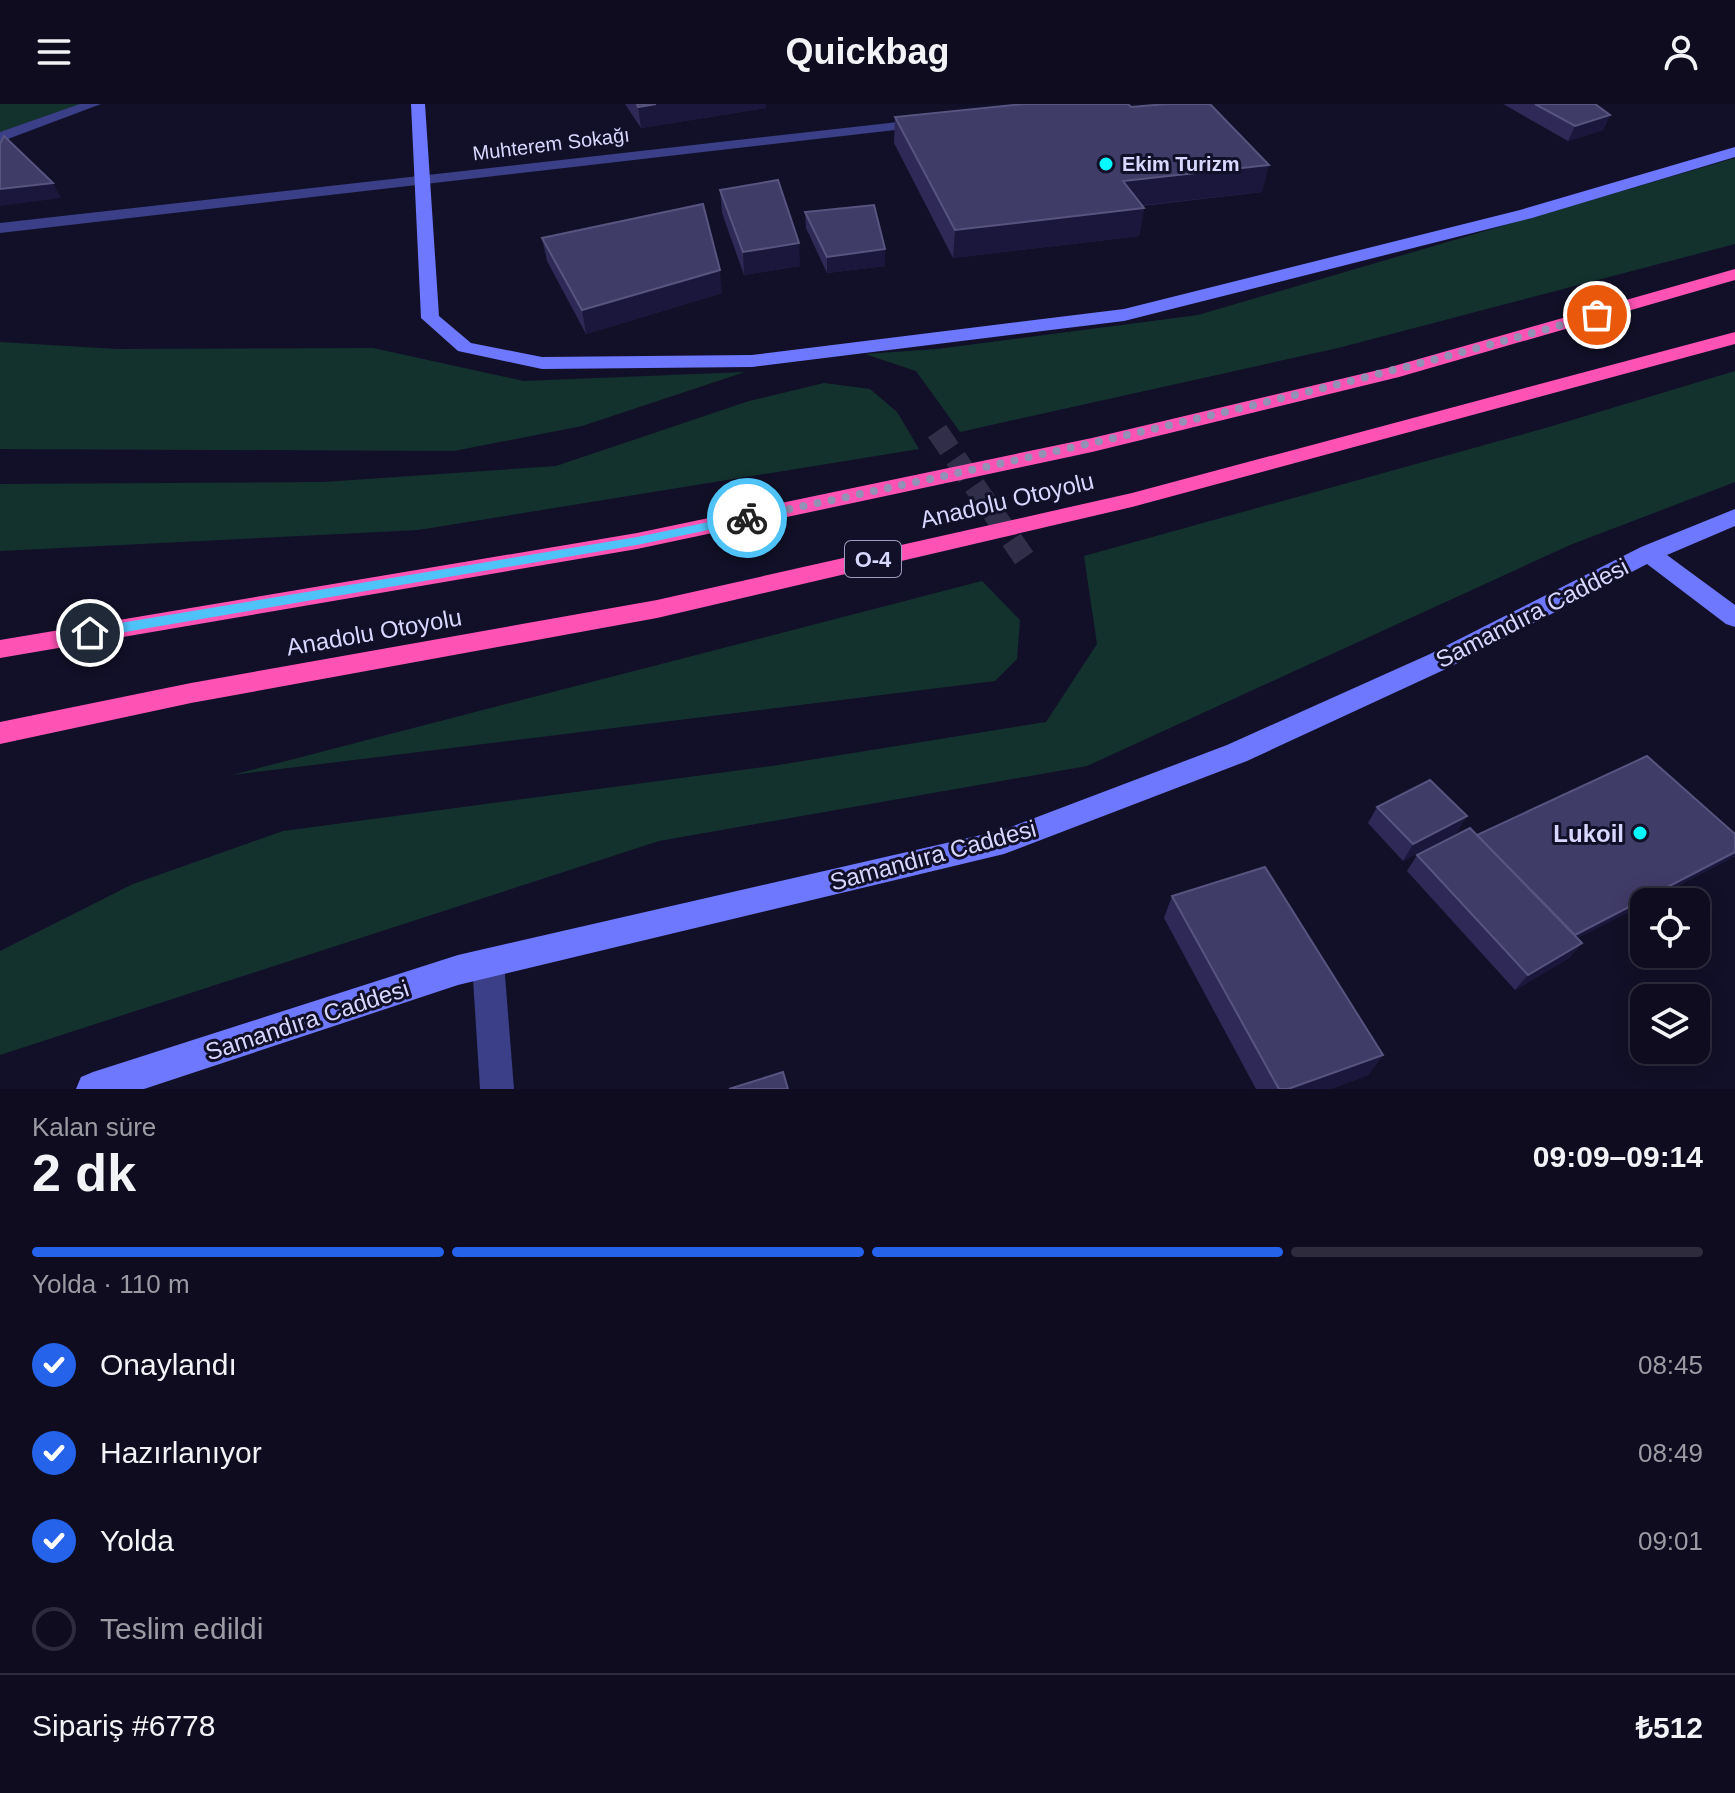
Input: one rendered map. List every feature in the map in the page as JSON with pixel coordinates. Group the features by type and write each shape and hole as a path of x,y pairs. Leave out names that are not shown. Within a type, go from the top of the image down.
{"highway":[{"name":"Anadolu Otoyolu","path":"0,649 637,541 1092,445 1392,373 1735,274"},
{"name":"Anadolu Otoyolu","path":"0,733 191,693 673,606 1132,500 1735,338"}],"street":[{"path":"0,137 94,104"},
{"path":"418,104 430,318 465,347 542,363 752,361 1124,315 1526,214 1735,150"},
{"name":"Muhterem Sokağı","path":"0,228 937,122"},
{"name":"Samandıra Caddesi","path":"93,1089 488,963 1004,842 1237,753 1439,661 1649,553 1735,517"},
{"path":"1649,553 1735,618"},
{"path":"488,963 497,1089"}],"green space":[{"path":"0,104 82,104 0,133"},
{"path":"1735,158 1735,244 1338,348 960,432 916,371 865,354 937,349 1198,315"},
{"path":"0,342 117,349 373,348 524,381 745,372 582,426 454,451 0,449"},
{"path":"1735,371 1735,482 1570,545 1087,766 659,841 0,1055 0,951 133,884 283,831 772,766 1046,722 1097,644 1084,556 1549,427"},
{"path":"824,383 870,389 897,412 919,449 418,530 0,551 0,484 323,482 556,466 749,401"},
{"path":"982,581 1020,620 1017,659 995,681 232,775"}],"building":[{"path":"1024,104 1128,104 1131,107 1210,104 1269,165 1123,181 1144,208 955,230 895,117"},
{"path":"1535,104 1595,104 1610,115 1575,126"},
{"path":"4,136 53,183 0,189 0,144"},
{"path":"778,180 799,243 743,252 720,190"},
{"path":"703,204 720,270 582,310 542,238"},
{"path":"874,205 885,249 827,257 805,212"},
{"path":"1647,756 1735,834 1735,852 1666,888 1630,888 1630,906 1575,935 1477,835"},
{"path":"1430,780 1467,816 1413,844 1377,807"},
{"path":"1470,828 1582,943 1528,975 1417,855"},
{"path":"1265,867 1383,1055 1288,1089 1279,1089 1172,896"},
{"path":"783,1072 788,1089 729,1089"}],"tunnel":[{"path":"937,431 1029,565"}],"way so far":[{"path":"747,518 1092,445 1392,373 1597,315"}],"place":[{"name":"Ekim Turizm","path":"1106,164"},
{"name":"Lukoil","path":"1640,833"}],"route":[{"path":"90,633 637,541 747,518"}]}
